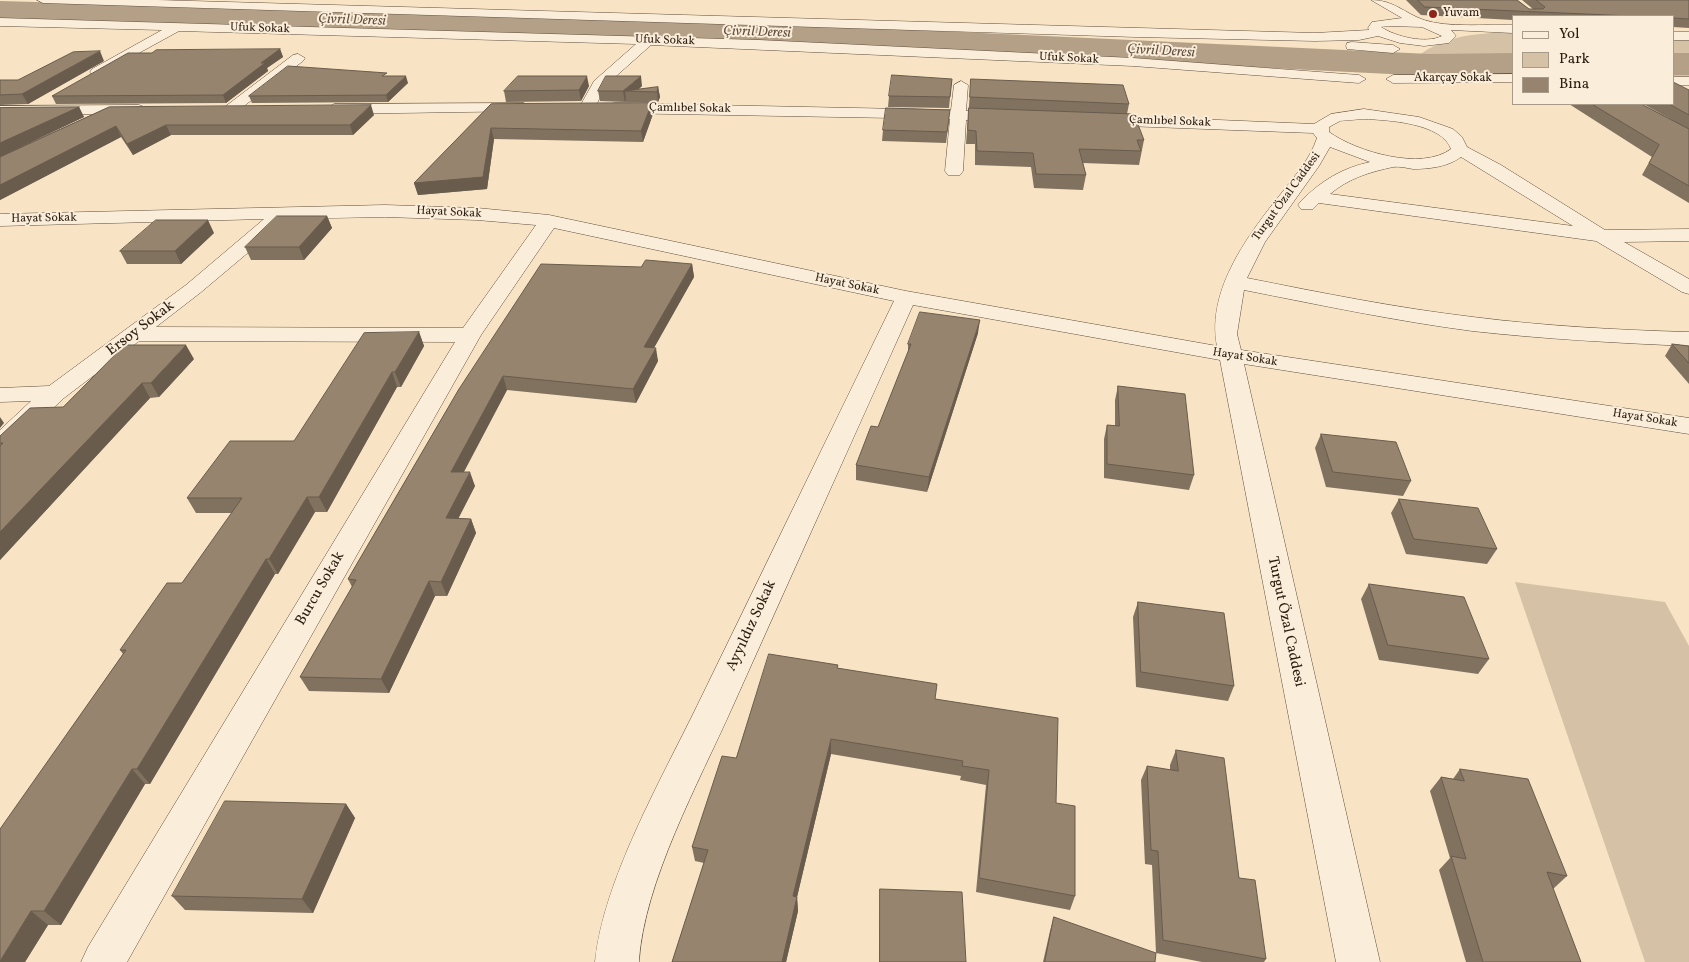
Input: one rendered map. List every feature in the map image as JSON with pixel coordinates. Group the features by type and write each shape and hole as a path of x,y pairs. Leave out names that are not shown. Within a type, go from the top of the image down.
{"street":[{"path":"44,0 1323,37 1382,31 1402,22 1512,31"},
{"path":"1377,0 1449,34 1422,54"},
{"path":"1372,13 1382,31 1378,63 1324,122 1323,134 1356,153 1402,162 1432,162 1451,158 1460,150"},
{"name":"Ufuk Sokak","path":"0,22 649,40 1133,62 1378,63"},
{"path":"82,81 177,27"},
{"path":"1382,31 1410,41 1443,40 1473,34 1512,31"},
{"path":"1136,33 1300,42 1378,63"},
{"path":"1674,36 1689,36"},
{"path":"587,108 603,80 649,40"},
{"path":"231,110 298,58"},
{"name":"Akarçay Sokak","path":"1421,122 1399,100 1393,89 1401,70 1512,78"},
{"path":"1674,80 1689,81"},
{"path":"954,171 961,85"},
{"path":"31,111 56,96"},
{"path":"1342,104 1375,114 1421,122 1454,138 1458,142 1460,150 1518,183 1601,236 1689,288"},
{"path":"318,109 539,108"},
{"name":"Çamlıbel Sokak","path":"568,108 1018,117"},
{"path":"211,110 260,109"},
{"path":"80,127 115,110"},
{"path":"0,111 154,110"},
{"name":"Çamlıbel Sokak","path":"1085,119 1323,134"},
{"name":"Turgut Özal Caddesi","path":"1323,134 1314,162 1252,242 1234,282 1226,318 1226,334 1358,962"},
{"name":"Turgut Özal Caddesi","path":"1234,282 1294,218 1331,183 1351,171 1402,162"},
{"path":"1432,162 1528,199 1601,236"},
{"path":"1315,197 1601,236 1689,235"},
{"name":"Hayat Sokak","path":"0,220 434,212 549,221 906,297 1229,355 1689,426"},
{"name":"Ersoy Sokak","path":"0,444 55,393 193,289 282,214"},
{"name":"Burcu Sokak","path":"103,962 470,334 549,221"},
{"path":"1234,282 1360,308 1473,324 1629,338 1689,339"},
{"name":"Ayyıldız Sokak","path":"616,962 626,918 640,874 664,816 906,297"},
{"path":"134,334 470,334"},
{"path":"0,395 55,393"}],"green space":[{"path":"1512,32 1512,78 1394,77 1421,53 1448,40 1478,34"},
{"path":"1674,36 1689,36 1689,81 1674,81"},
{"path":"1515,582 1665,602 1689,646 1689,962 1645,962"}],"building":[{"path":"1418,0 1517,0 1529,9 1543,9 1545,7 1536,0 1689,0 1689,19 1674,18 1674,15 1608,15 1425,7"},
{"path":"280,49 223,95 52,96 128,53 152,53 156,50"},
{"path":"100,51 22,94 0,95 0,80 18,80 73,52"},
{"path":"288,66 387,73 382,76 406,76 386,95 249,96"},
{"path":"892,75 952,79 950,97 889,96"},
{"path":"518,76 587,76 579,90 504,91"},
{"path":"606,76 641,76 623,91 598,91"},
{"path":"971,79 1123,85 1129,104 970,97"},
{"path":"1674,82 1689,90 1689,115 1671,105 1674,105"},
{"path":"658,87 657,92 625,91"},
{"path":"652,103 641,131 491,128 483,177 414,183 491,104"},
{"path":"371,105 350,125 166,125 127,144 116,126 0,185 0,157 109,107"},
{"path":"1594,105 1643,105 1689,129 1689,186 1649,163 1659,145"},
{"path":"79,107 0,143 0,108"},
{"path":"886,108 950,110 947,132 883,130"},
{"path":"969,108 1134,114 1144,140 1137,140 1141,151 1079,149 1086,175 1036,174 1033,153 977,151 976,131 968,130"},
{"path":"277,216 327,216 299,247 245,247"},
{"path":"156,220 208,220 175,251 120,251"},
{"path":"646,260 692,264 644,347 656,348 633,389 503,376 451,472 470,472 446,518 471,519 441,582 429,581 381,679 300,677 356,580 348,579 459,389 541,264 641,267"},
{"path":"920,312 980,320 929,477 856,465 871,426 878,427 911,344 908,344"},
{"path":"419,332 395,372 392,372 319,497 307,497 269,559 266,559 137,769 132,769 44,911 31,911 0,961 0,829 126,650 120,650 167,583 182,583 242,498 187,498 230,441 294,441 364,333"},
{"path":"1672,344 1689,346 1689,363"},
{"path":"125,345 186,345 151,383 142,383 0,532 0,446 3,443 0,443 0,436 30,408 63,407"},
{"path":"1118,386 1185,394 1194,475 1107,464 1107,425 1119,426"},
{"path":"1321,434 1396,442 1411,481 1333,472"},
{"path":"1399,499 1478,508 1497,549 1414,539"},
{"path":"1369,584 1464,597 1489,659 1388,645"},
{"path":"1138,602 1224,613 1234,686 1141,672"},
{"path":"769,654 838,665 837,668 937,684 935,699 1058,718 1056,803 1075,806 1075,896 979,878 989,770 962,766 963,761 831,739 793,896 797,897 782,962 672,962 708,850 692,847 722,756 736,758"},
{"path":"1176,750 1224,758 1239,878 1255,880 1266,959 1163,940 1158,851 1151,850 1147,766 1178,771"},
{"path":"1460,769 1528,779 1567,876 1547,872 1581,962 1483,962 1451,856 1466,859 1441,777 1464,781"},
{"path":"225,801 346,804 302,899 172,896"},
{"path":"880,889 962,892 966,962 880,962"},
{"path":"1054,917 1156,953 1155,962 1045,962"}],"waterway":[{"name":"Çivril Deresi","path":"0,10 768,33 1430,65 1512,64"},
{"name":"Çivril Deresi","path":"1674,64 1689,64"}],"place":[{"name":"Yuvam","path":"1433,14"}]}
